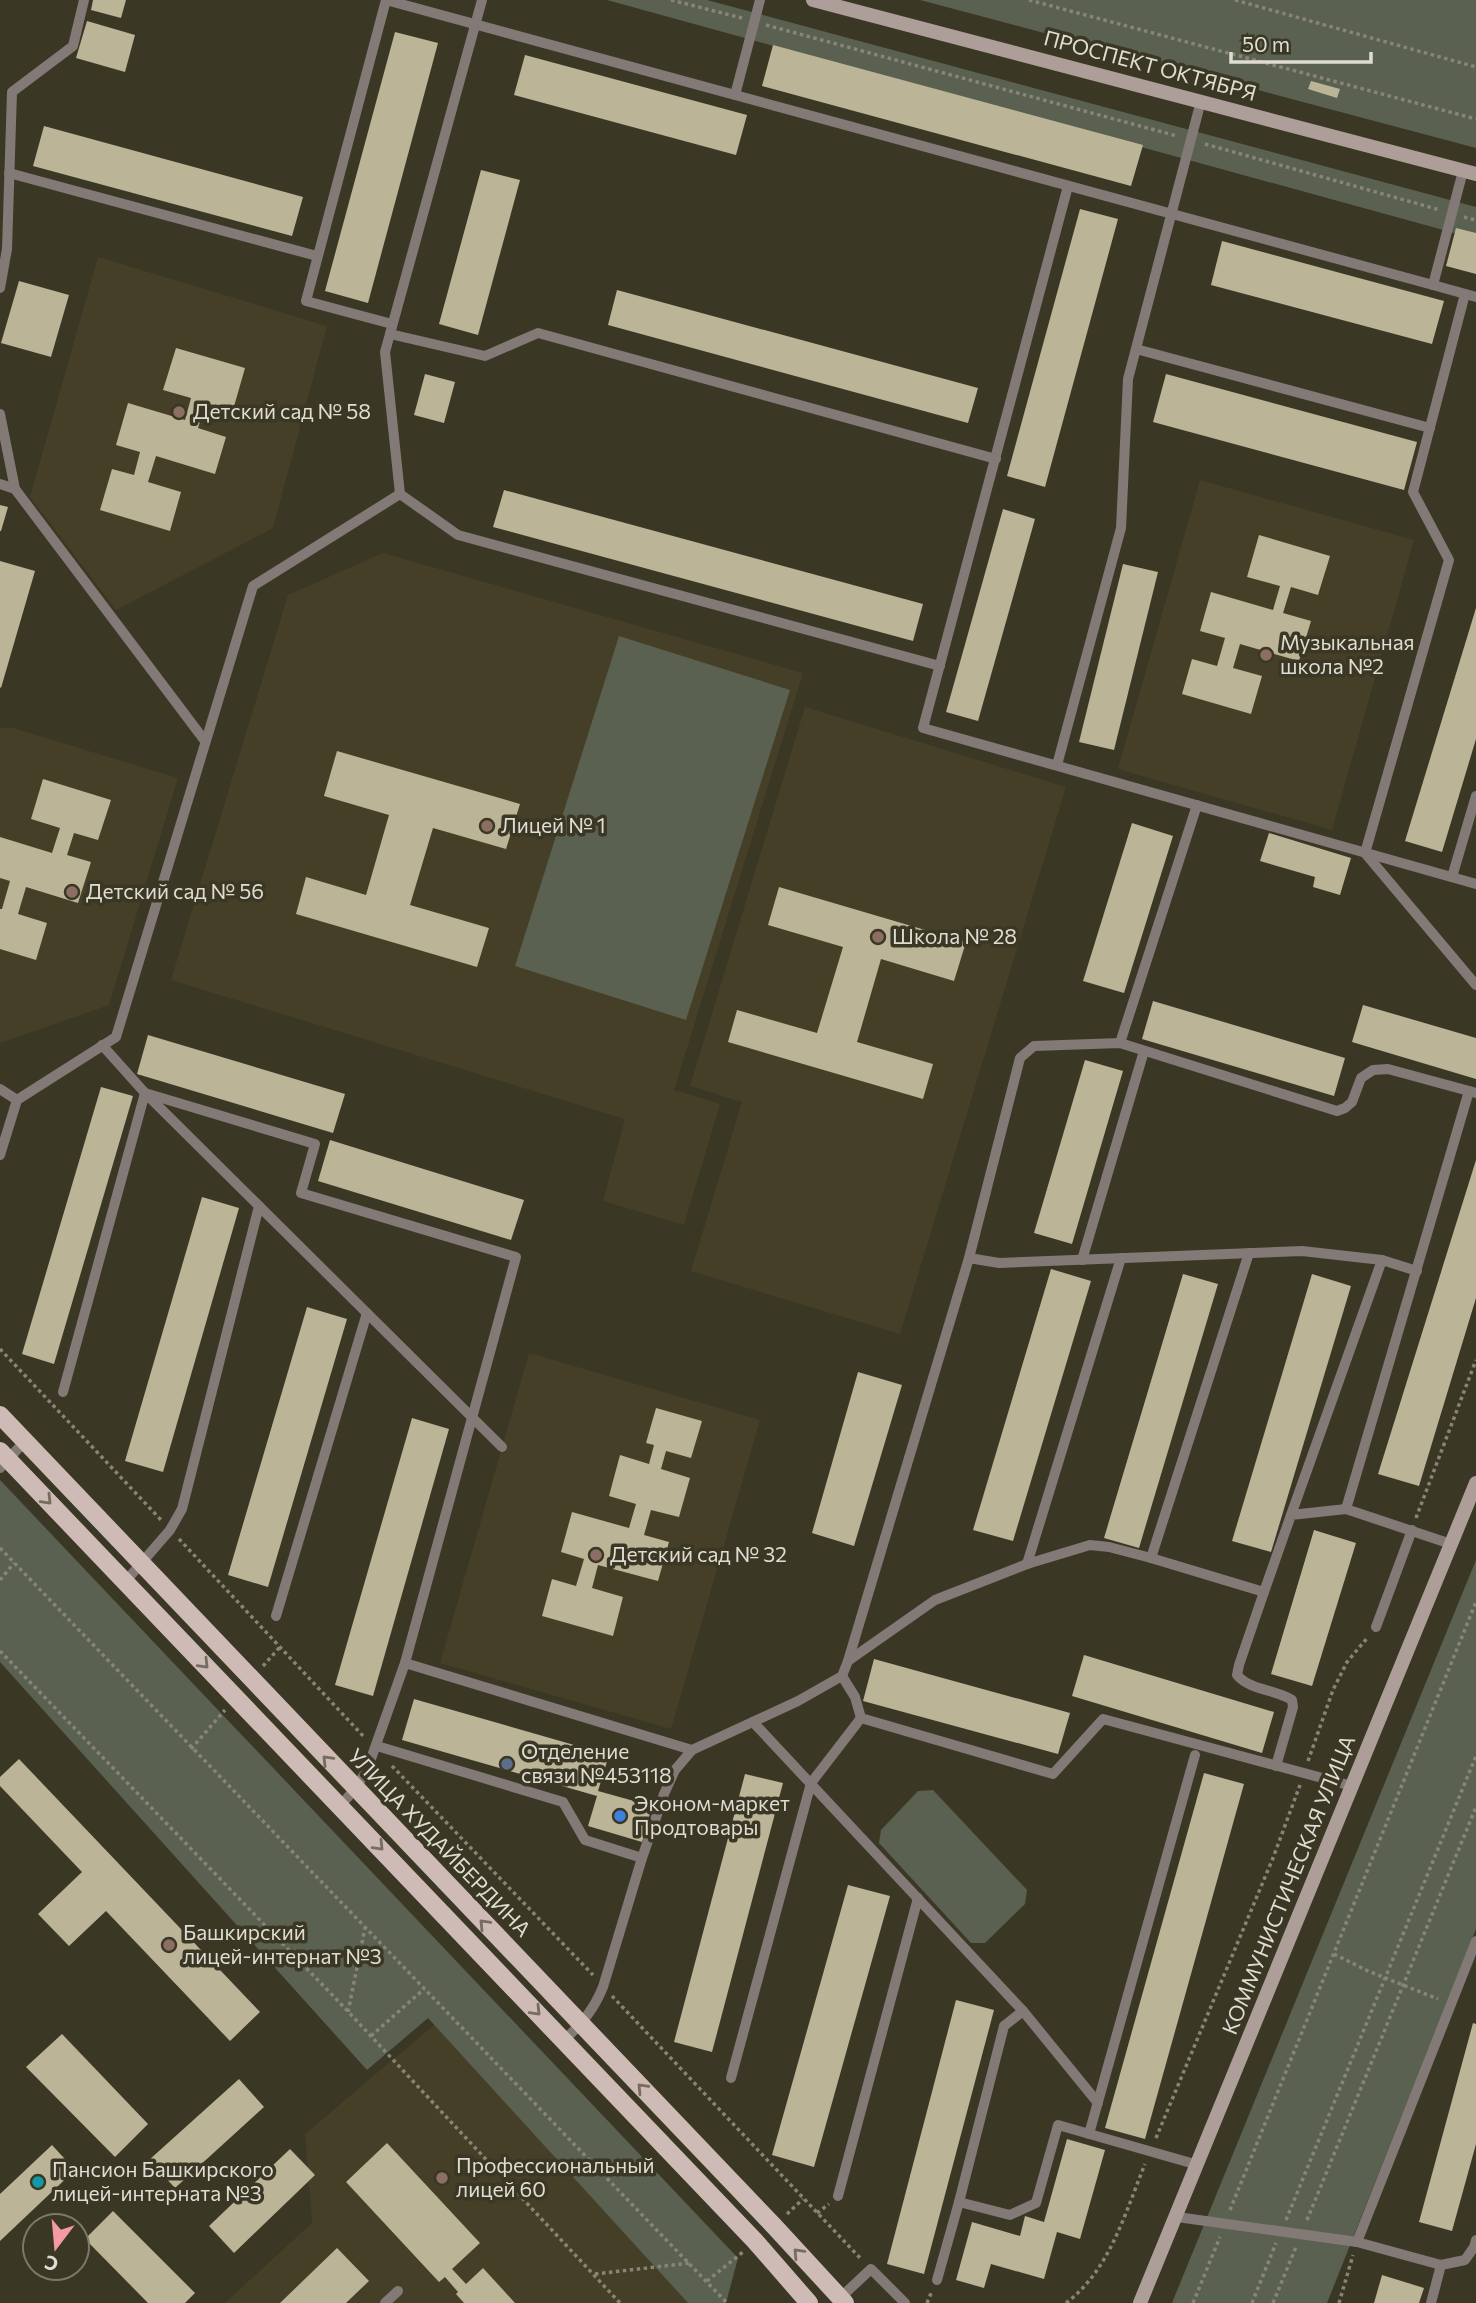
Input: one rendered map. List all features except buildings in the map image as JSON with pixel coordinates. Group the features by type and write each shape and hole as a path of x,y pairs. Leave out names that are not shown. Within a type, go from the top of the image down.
{"main road":[{"name":"ПРОСПЕКТ ОКТЯБРЯ","path":"813,0 1469,173"},
{"name":"УЛИЦА ХУДАЙБЕРДИНА","path":"0,1415 842,2301"},
{"path":"3,1459 125,1582 564,2040 755,2241 809,2303"},
{"name":"КОММУНИСТИЧЕСКАЯ УЛИЦА","path":"1140,2303 1476,1483"}],"lane":[{"path":"0,288 7,249 12,92 73,46 84,0"},
{"path":"996,459 538,333 485,356 306,301 386,0 1471,295 1413,492 1449,559 1365,853"},
{"path":"482,0 385,352 400,494 458,535 940,666"},
{"path":"735,95 760,0"},
{"path":"1057,765 1121,528 1128,379 1201,101"},
{"path":"9,173 317,256"},
{"path":"1433,285 1451,214 1469,173"},
{"path":"1068,186 923,728 1476,884"},
{"path":"1136,349 1430,428"},
{"path":"0,414 15,489 205,741"},
{"path":"0,484 15,489"},
{"path":"0,1155 17,1100 116,1037 253,586 400,494"},
{"path":"1452,877 1476,796"},
{"path":"1120,1043 1197,805"},
{"path":"1365,853 1476,985"},
{"path":"564,2040 595,2007 642,1858 675,1770 692,1750 842,1676 969,1258 1020,1058 1034,1046 1120,1043 1337,1111 1352,1102 1362,1078 1373,1070 1388,1069 1473,1092 1346,1509"},
{"path":"102,1045 145,1093 502,1447"},
{"path":"1082,1260 1144,1051"},
{"path":"0,1089 17,1100"},
{"path":"63,1392 145,1093"},
{"path":"145,1093 315,1144 301,1193 516,1257 405,1663 367,1770 340,1806"},
{"path":"125,1582 170,1530 182,1508 259,1206"},
{"path":"969,1258 999,1263 1302,1251 1382,1260 1417,1271"},
{"path":"1151,1558 1249,1253"},
{"path":"1027,1564 1121,1258"},
{"path":"1276,1766 1293,1707 1292,1700 1243,1681 1237,1675 1382,1260"},
{"path":"276,1616 367,1313"},
{"path":"3,1459 25,1441"},
{"path":"1291,1515 1346,1509 1451,1544"},
{"path":"1376,1627 1412,1530"},
{"path":"848,1661 935,1600 1027,1564 1090,1545 1151,1558 1264,1592"},
{"path":"405,1663 692,1750"},
{"path":"842,1676 855,1697 861,1718"},
{"path":"861,1718 1053,1774 1103,1719 1352,1786"},
{"path":"731,2078 811,1783 861,1718"},
{"path":"753,1722 1023,2011 1098,2102"},
{"path":"376,1747 563,1802 584,1840 642,1858"},
{"path":"1089,2134 1195,1755"},
{"path":"838,2196 918,1898"},
{"path":"1357,2242 1476,1941"},
{"path":"937,2280 1004,2026 1023,2011"},
{"path":"959,2202 1010,2215 1036,2203 1058,2125 1198,2165"},
{"path":"1177,2217 1357,2242 1441,2266 1465,2260 1476,2240"},
{"path":"1431,2303 1441,2266"},
{"path":"842,2301 871,2269 905,2303"},
{"path":"386,2303 398,2291"}],"path":[{"path":"671,0 854,47 1476,220"},
{"path":"1029,0 1476,119"},
{"path":"1235,0 1476,67"},
{"path":"0,1349 871,2269"},
{"path":"1412,1530 1476,1360"},
{"path":"0,1548 727,2303"},
{"path":"0,1580 14,1563"},
{"path":"1193,2303 1476,1602"},
{"path":"1066,2303 1083,2290 1105,2259 1273,1858 1333,1690 1347,1662 1376,1627"},
{"path":"261,1667 280,1647"},
{"path":"0,1651 371,2036 620,2303"},
{"path":"191,1749 226,1709"},
{"path":"1252,2303 1476,1756"},
{"path":"1273,2303 1476,1807"},
{"path":"348,2012 365,1928"},
{"path":"1334,1954 1384,1978 1450,2004"},
{"path":"371,2036 424,1989"},
{"path":"785,2216 803,2199"},
{"path":"1339,2303 1357,2242"},
{"path":"708,2281 744,2250"},
{"path":"593,2274 690,2263"}],"shaded area":[{"name":"Детский сад № 58","path":"98,257 327,326 273,528 116,610 30,497"},
{"name":"Музыкальная школа №2","path":"1200,480 1414,540 1332,830 1118,769"},
{"name":"Лицей № 1","path":"383,553 803,673 674,1090 720,1104 684,1225 603,1201 625,1119 171,980 288,595"},
{"name":"Школа № 28","path":"805,707 1066,787 900,1334 691,1271 742,1102 690,1086"},
{"name":"Детский сад № 56","path":"0,728 13,728 178,778 109,1005 0,1043"},
{"name":"Детский сад № 32","path":"529,1353 760,1420 671,1729 440,1663"},
{"name":"Профессиональный лицей 60","path":"435,2024 688,2303 225,2303 312,2223 305,2134"}],"green space":[{"path":"607,0 707,0 1476,207 1476,239"},
{"path":"920,0 1476,0 1476,148"},
{"path":"619,636 790,690 686,1020 515,966"},
{"path":"0,1480 738,2258 726,2303 688,2303 428,2018 367,2070 0,1662"},
{"path":"1476,1560 1476,1929 1327,2303 1172,2303"},
{"path":"933,1790 1027,1890 1025,1904 985,1943 971,1943 879,1843 881,1830 918,1791"}],"place":[{"name":"Детский сад № 58","path":"179,412"},
{"name":"Музыкальная школа №2","path":"1266,655"},
{"name":"Лицей № 1","path":"487,826"},
{"name":"Детский сад № 56","path":"72,892"},
{"name":"Школа № 28","path":"878,937"},
{"name":"Детский сад № 32","path":"596,1555"},
{"name":"Отделение связи №453118","path":"507,1764"},
{"name":"Эконом-маркет Продтовары","path":"620,1816"},
{"name":"Башкирский лицей-интернат №3","path":"169,1945"},
{"name":"Профессиональный лицей 60","path":"442,2178"},
{"name":"Пансион Башкирского лицей-интерната №3","path":"38,2182"}]}
